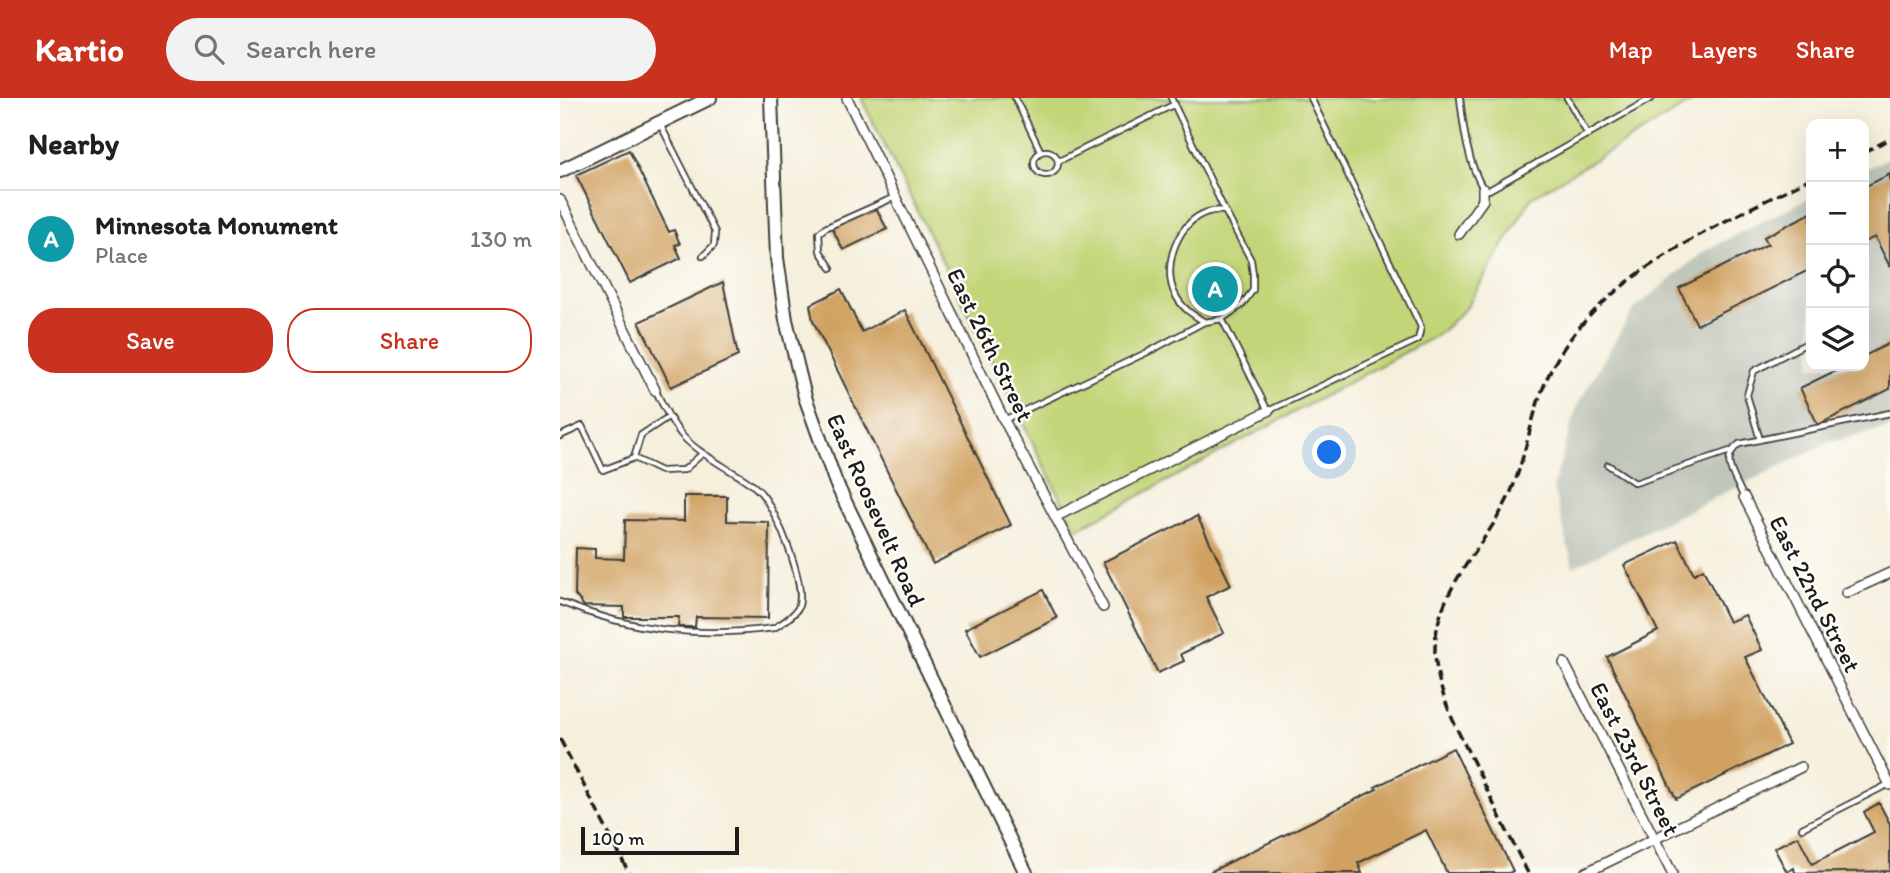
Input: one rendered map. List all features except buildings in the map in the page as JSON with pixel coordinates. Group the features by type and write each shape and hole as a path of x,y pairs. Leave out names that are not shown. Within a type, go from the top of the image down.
{"main road":[{"path":"560,171 710,98"},
{"name":"East Roosevelt Road","path":"771,98 779,275 796,363 813,424 842,495 1026,873"}],"street":[{"name":"East 26th Street","path":"847,98 1004,420 1103,607"},
{"path":"1459,234 1483,200 1482,189"},
{"path":"560,200 655,390"},
{"path":"1055,517 1268,411"},
{"name":"East 22nd Street","path":"1744,497 1890,784"},
{"path":"1846,593 1889,575"},
{"name":"East 23rd Street","path":"1564,663 1672,873"},
{"path":"1585,873 1801,767"}],"lane":[{"path":"1015,98 1041,152"},
{"path":"1004,420 1205,322 1222,318 1239,309 1248,300 1253,290 1251,260 1171,98"},
{"path":"1222,318 1268,411 1418,340 1421,327 1311,98"},
{"path":"1460,98 1468,155 1482,189 1495,188 1652,98"},
{"path":"1567,98 1588,135"},
{"path":"1041,152 1034,162 1039,173 1051,174 1057,169 1059,161 1175,104"},
{"path":"660,123 715,232 714,246 703,256"},
{"path":"1041,152 1052,152 1059,161"},
{"path":"831,268 820,251 819,233 895,197"},
{"path":"1205,322 1186,311 1174,295 1170,281 1170,258 1189,223 1209,213 1225,211"},
{"path":"1760,440 1746,395 1754,371 1806,344"},
{"path":"560,603 610,621 689,633 774,628 785,622 798,607 800,591 791,556 774,513 760,492 692,447 674,428 655,390"},
{"path":"1608,465 1635,483 1731,451 1739,444 1890,413"},
{"path":"634,458 641,435 668,417"},
{"path":"560,436 582,426 603,470 634,458 661,471 684,470 702,454"},
{"path":"1731,451 1728,461 1744,497"},
{"path":"1801,828 1890,784"}],"shaded area":[{"path":"1890,157 1890,427 1827,443 1573,567 1553,487 1578,404 1633,310 1706,250 1806,200 1806,371 1869,371 1869,168"}],"green space":[{"path":"861,98 1699,98 1532,197 1466,308 1439,334 1076,530"}],"railway":[{"path":"1869,150 1890,139"},
{"path":"1528,873 1444,698 1435,650 1442,609 1461,573 1505,504 1518,473 1542,390 1570,340 1597,309 1628,281 1663,257 1738,214 1806,180"},
{"path":"560,739 629,873"}],"place":[{"name":"Minnesota Monument","path":"1215,289"}]}
